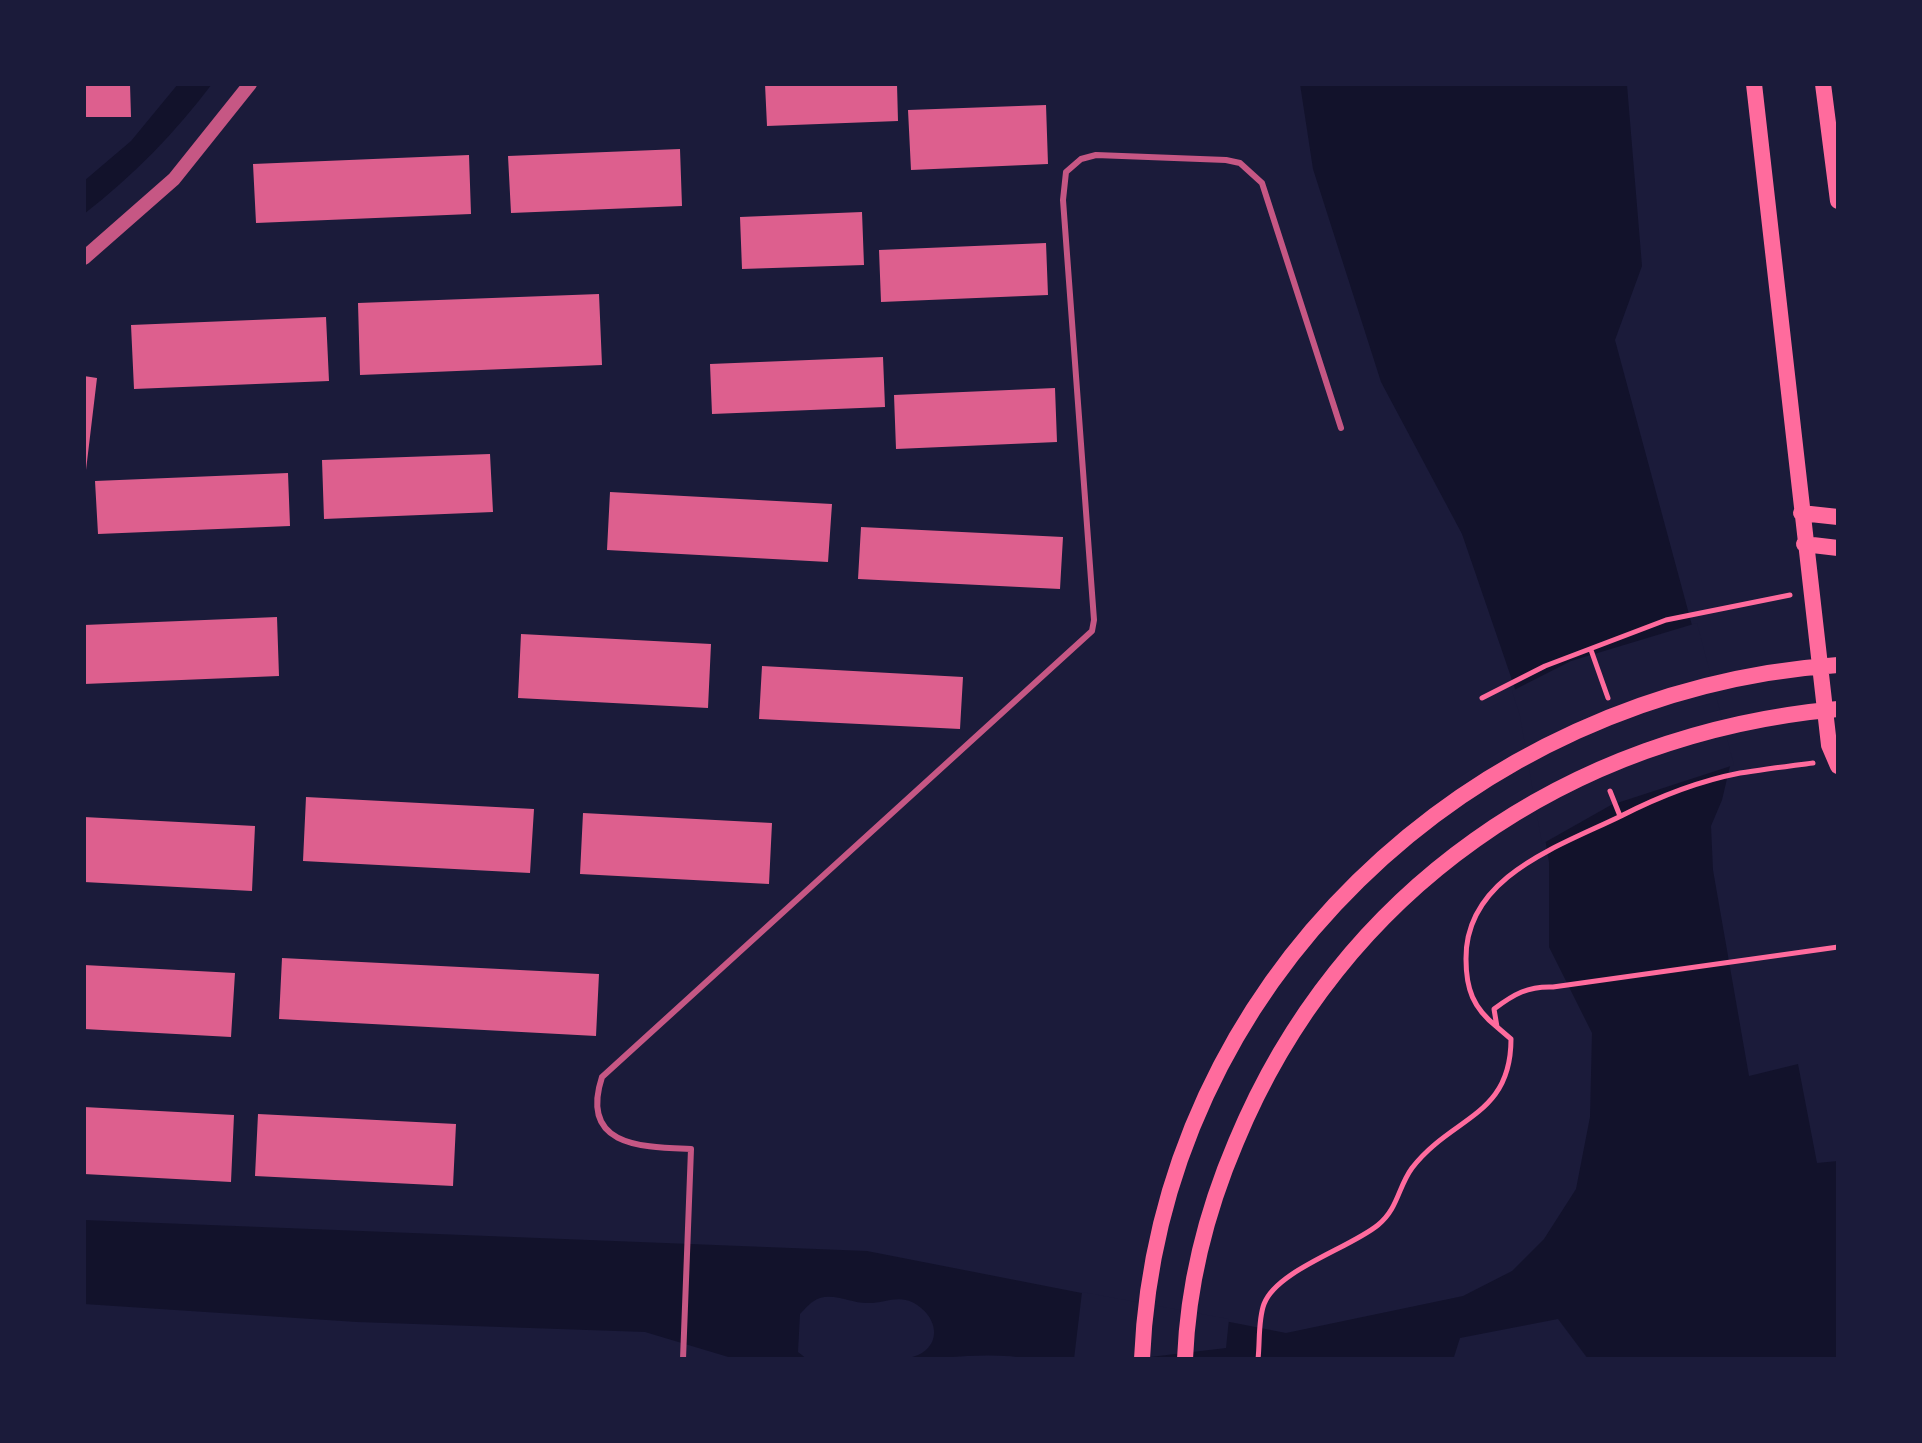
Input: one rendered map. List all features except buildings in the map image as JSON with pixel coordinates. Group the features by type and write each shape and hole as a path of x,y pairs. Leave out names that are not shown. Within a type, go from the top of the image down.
{"main road":[{"path":"1754,84 1804,544 1836,763"},
{"path":"1823,84 1838,201"},
{"path":"1801,513 1838,517"},
{"path":"1804,544 1838,548"},
{"path":"1142,1359 1156,1250 1183,1156 1222,1066 1272,982 1350,888 1442,808 1524,755 1613,714 1707,684 1755,674 1838,665"},
{"path":"1185,1359 1200,1252 1213,1204 1249,1111 1278,1055 1326,982 1393,908 1430,874 1501,822 1600,768 1694,733 1793,713 1838,709"}],"street":[{"path":"84,258 174,179 250,84"}],"lane":[{"path":"683,1358 691,1149 619,1142 608,1132 599,1114 595,1097 602,1077 1092,631 1094,620 1063,200 1066,172 1081,159 1096,155 1226,160 1252,170 1262,183 1341,428"}],"path":[{"path":"1482,698 1545,666 1666,620 1810,592"},
{"path":"1591,650 1613,714"},
{"path":"1258,1359 1264,1303 1290,1277 1357,1241 1381,1223 1396,1207 1410,1171 1433,1145 1496,1098 1511,1065 1511,1039 1472,1001 1466,977 1466,940 1485,900 1527,861 1639,806 1740,773 1836,763"},
{"path":"1497,1027 1494,1009 1513,994 1535,986 1553,987 1838,947"}],"shaded area":[{"path":"178,84 212,84 152,153 84,214 84,181 131,141"},
{"path":"1300,84 1636,84 1627,85 1642,266 1615,340 1730,766 1722,800 1711,826 1713,870 1749,1076 1798,1064 1817,1163 1838,1161 1838,1359 1588,1359 1558,1319 1460,1338 1454,1357 1443,1359 1032,1359 983,1355 902,1359 925,1351 931,1343 933,1326 922,1309 901,1299 863,1303 826,1297 817,1299 800,1314 798,1352 807,1359 735,1359 645,1332 357,1322 84,1304 84,1220 867,1251 1286,1333 1463,1296 1512,1271 1544,1239 1576,1189 1590,1117 1592,1033 1549,947 1549,862 1524,715 1462,534 1381,382 1313,169"}],"pier":[{"path":"1697,623 1734,765 1611,805 1542,844 1520,716 1512,691 1571,661"},
{"path":"1082,1292 1229,1319 1226,1348 1133,1359 1074,1359"}]}
